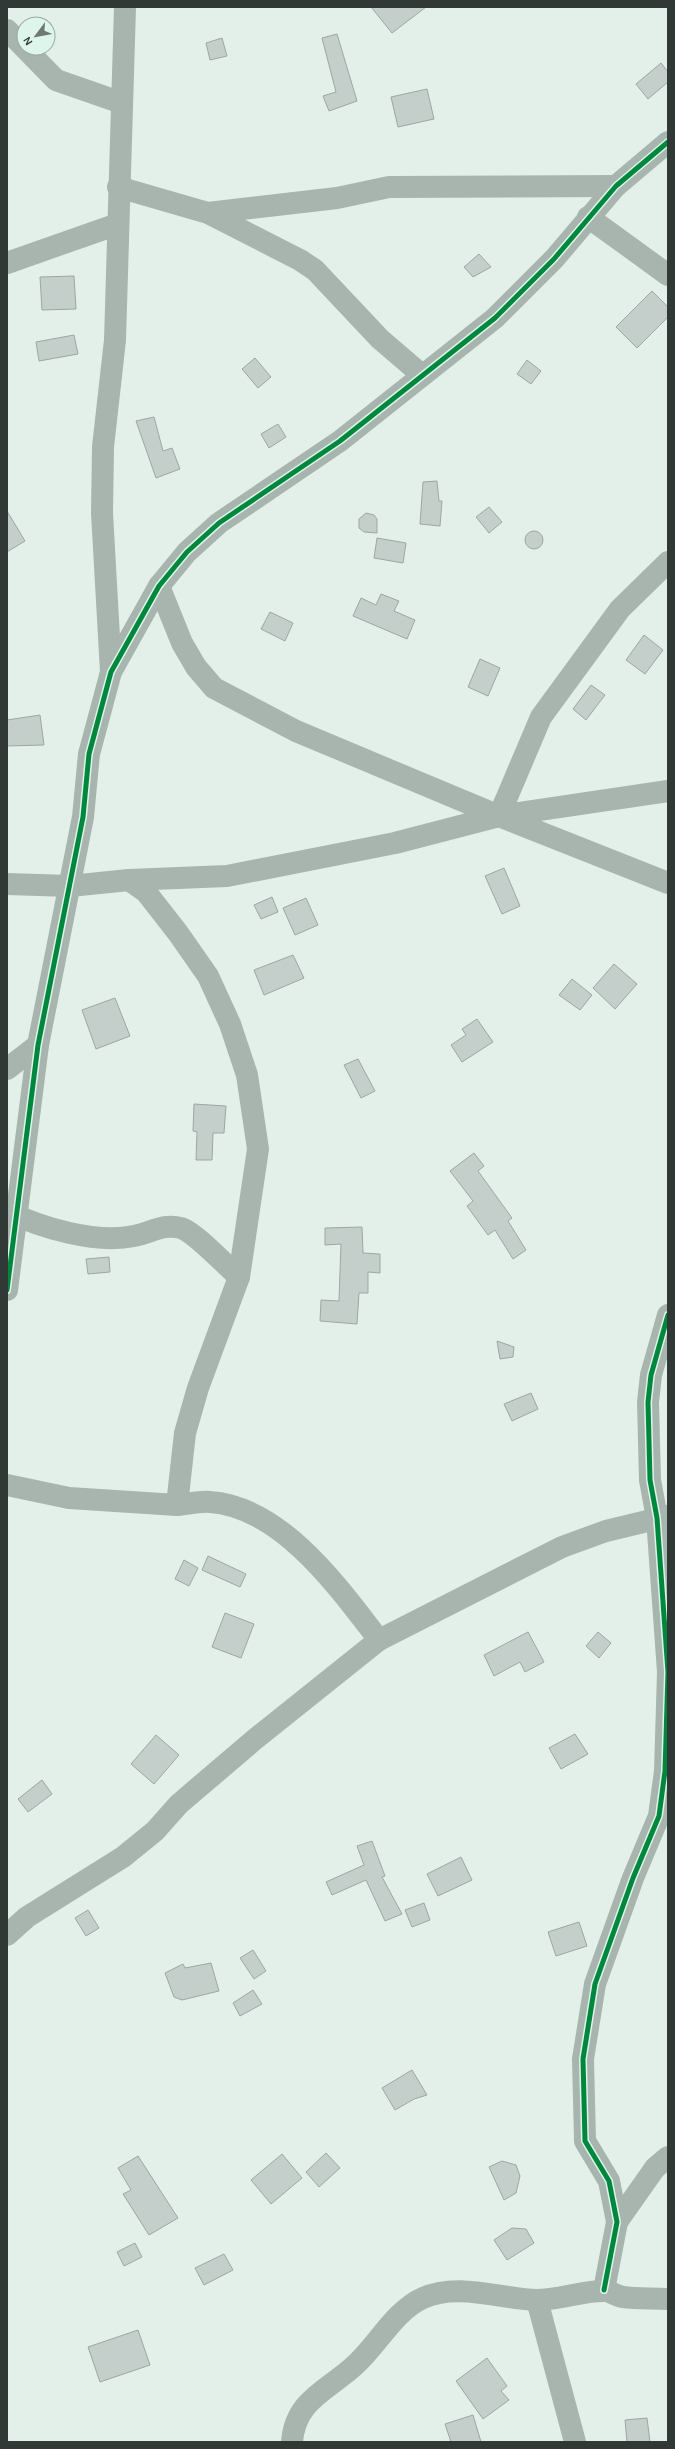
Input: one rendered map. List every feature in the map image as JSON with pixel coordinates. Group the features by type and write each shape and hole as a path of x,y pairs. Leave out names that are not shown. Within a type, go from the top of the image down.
{"street":[{"path":"111,672 102,514 103,447 115,340 118,187 126,7"},
{"path":"7,30 56,80 122,103"},
{"path":"7,1290 12,1214 38,1045 83,817 89,754 111,672 159,586 187,552 219,523 340,441 495,318 554,259 588,217 616,186 668,142"},
{"path":"208,213 337,198 389,187 616,186"},
{"path":"118,187 208,213 300,260 315,270 380,338 422,376"},
{"path":"588,217 668,276"},
{"path":"7,262 118,224"},
{"path":"500,816 541,717 620,609 668,562"},
{"path":"159,586 182,643 196,668 214,688 296,731 500,816 668,882"},
{"path":"7,884 70,886 130,880 227,876 395,843 500,816 668,791"},
{"path":"130,880 146,892 178,933 208,976 230,1024 247,1075 258,1149 239,1277 201,1380 185,1433 177,1504"},
{"path":"7,1069 38,1045"},
{"path":"12,1214 76,1234 105,1238 134,1236 167,1226 182,1229 192,1234 239,1277"},
{"path":"604,2290 617,2222 609,2181 585,2141 583,2059 595,1984 633,1878 659,1816 663,1786 668,1672 663,1517 650,1480 648,1402 651,1375 668,1315"},
{"path":"7,1485 69,1498 177,1504 210,1502 233,1507 256,1515 295,1543 320,1565 379,1640"},
{"path":"7,1935 27,1917 123,1857 155,1831 179,1804 248,1745 379,1640 562,1547 606,1531 663,1517"},
{"path":"617,2222 655,2168 668,2157"},
{"path":"292,2442 292,2434 302,2409 319,2391 354,2366 406,2310 423,2298 445,2292 470,2292 538,2300 604,2290 621,2297 668,2299"},
{"path":"538,2300 575,2442"}],"building":[{"path":"371,7 426,7 392,33"},
{"path":"337,34 357,101 329,111 323,96 336,92 322,38"},
{"path":"222,38 227,56 210,60 206,43"},
{"path":"661,63 668,72 668,82 648,99 636,84"},
{"path":"427,89 434,119 398,127 391,97"},
{"path":"479,254 491,267 473,277 464,267"},
{"path":"74,276 76,309 42,310 40,277"},
{"path":"652,291 668,307 668,317 637,348 616,327"},
{"path":"74,335 78,354 39,361 36,342"},
{"path":"255,358 271,377 258,388 242,369"},
{"path":"527,360 541,371 531,384 517,374"},
{"path":"154,417 163,451 172,448 180,469 156,478 136,421"},
{"path":"278,424 286,437 269,448 261,434"},
{"path":"437,481 439,501 442,501 440,526 420,524 423,482"},
{"path":"489,507 502,522 489,533 476,517"},
{"path":"7,511 25,541 7,552"},
{"path":"366,513 374,515 377,519 377,533 364,532 359,528 359,519"},
{"path":"534,531 540,534 543,540 540,546 534,549 528,546 525,540 528,534"},
{"path":"377,538 406,543 403,563 374,558"},
{"path":"381,594 399,601 394,611 415,620 407,639 353,616 361,598 376,605"},
{"path":"270,612 293,623 285,641 261,629"},
{"path":"644,635 663,650 645,674 626,660"},
{"path":"480,659 500,668 488,696 468,687"},
{"path":"591,685 605,695 586,720 573,709"},
{"path":"40,715 44,745 7,746 7,720"},
{"path":"504,868 520,906 502,914 485,876"},
{"path":"272,897 278,912 261,919 254,905"},
{"path":"306,898 318,925 295,935 283,908"},
{"path":"293,955 304,978 264,995 254,970"},
{"path":"614,964 637,984 615,1009 593,988"},
{"path":"572,979 592,995 580,1010 559,995"},
{"path":"115,998 130,1036 96,1049 82,1010"},
{"path":"477,1019 493,1042 462,1062 451,1045 466,1035 462,1029"},
{"path":"358,1059 375,1091 361,1098 344,1065"},
{"path":"194,1104 226,1106 224,1133 213,1133 212,1160 196,1160 197,1132 193,1131"},
{"path":"474,1153 484,1166 478,1171 512,1218 508,1221 526,1250 513,1259 495,1230 488,1235 467,1206 473,1201 450,1171"},
{"path":"362,1227 363,1253 380,1254 380,1273 368,1272 368,1293 359,1293 357,1324 320,1321 321,1300 339,1301 341,1244 325,1245 325,1228"},
{"path":"109,1257 110,1272 88,1274 86,1259"},
{"path":"497,1341 514,1347 513,1357 500,1359"},
{"path":"531,1393 538,1409 512,1421 504,1404"},
{"path":"208,1556 246,1574 240,1587 202,1570"},
{"path":"184,1560 198,1568 189,1586 175,1579"},
{"path":"225,1613 254,1624 241,1658 212,1647"},
{"path":"528,1632 544,1662 525,1672 520,1662 494,1676 484,1655"},
{"path":"598,1632 611,1643 599,1658 586,1646"},
{"path":"575,1734 588,1754 561,1769 549,1748"},
{"path":"156,1735 179,1755 154,1784 131,1764"},
{"path":"42,1780 52,1794 28,1812 18,1799"},
{"path":"372,1841 385,1876 382,1877 402,1914 385,1921 366,1880 332,1895 326,1882 364,1865 357,1846"},
{"path":"461,1857 472,1880 438,1896 427,1874"},
{"path":"424,1903 430,1920 412,1927 405,1910"},
{"path":"88,1910 99,1928 86,1936 75,1918"},
{"path":"579,1922 587,1946 556,1956 548,1932"},
{"path":"253,1950 266,1971 254,1979 240,1958"},
{"path":"211,1963 219,1991 182,2000 174,1997 165,1973 183,1964 185,1968"},
{"path":"253,1990 262,2004 240,2016 233,2003"},
{"path":"412,2070 427,2095 414,2099 395,2110 382,2088"},
{"path":"326,2153 340,2168 319,2187 306,2172"},
{"path":"282,2154 302,2178 271,2204 251,2180"},
{"path":"138,2156 178,2218 149,2235 123,2194 131,2190 118,2168"},
{"path":"502,2161 516,2165 520,2176 516,2193 504,2200 489,2167"},
{"path":"512,2228 526,2229 534,2243 507,2260 494,2240"},
{"path":"135,2243 142,2257 124,2266 117,2252"},
{"path":"224,2254 233,2270 204,2285 195,2268"},
{"path":"138,2330 150,2365 100,2382 88,2347"},
{"path":"487,2358 507,2386 501,2391 509,2400 483,2419 456,2381"},
{"path":"473,2415 481,2442 451,2442 445,2424"},
{"path":"647,2418 650,2442 627,2442 625,2420"}],"cycle path":[{"path":"7,1290 38,1045 83,817 89,754 111,672 159,586 187,552 219,523 340,441 495,318 554,259 616,186 668,142"},
{"path":"604,2290 617,2222 609,2181 585,2141 583,2059 595,1984 633,1878 659,1816 665,1771 668,1672 657,1518 650,1480 648,1402 651,1375 668,1315"}]}
